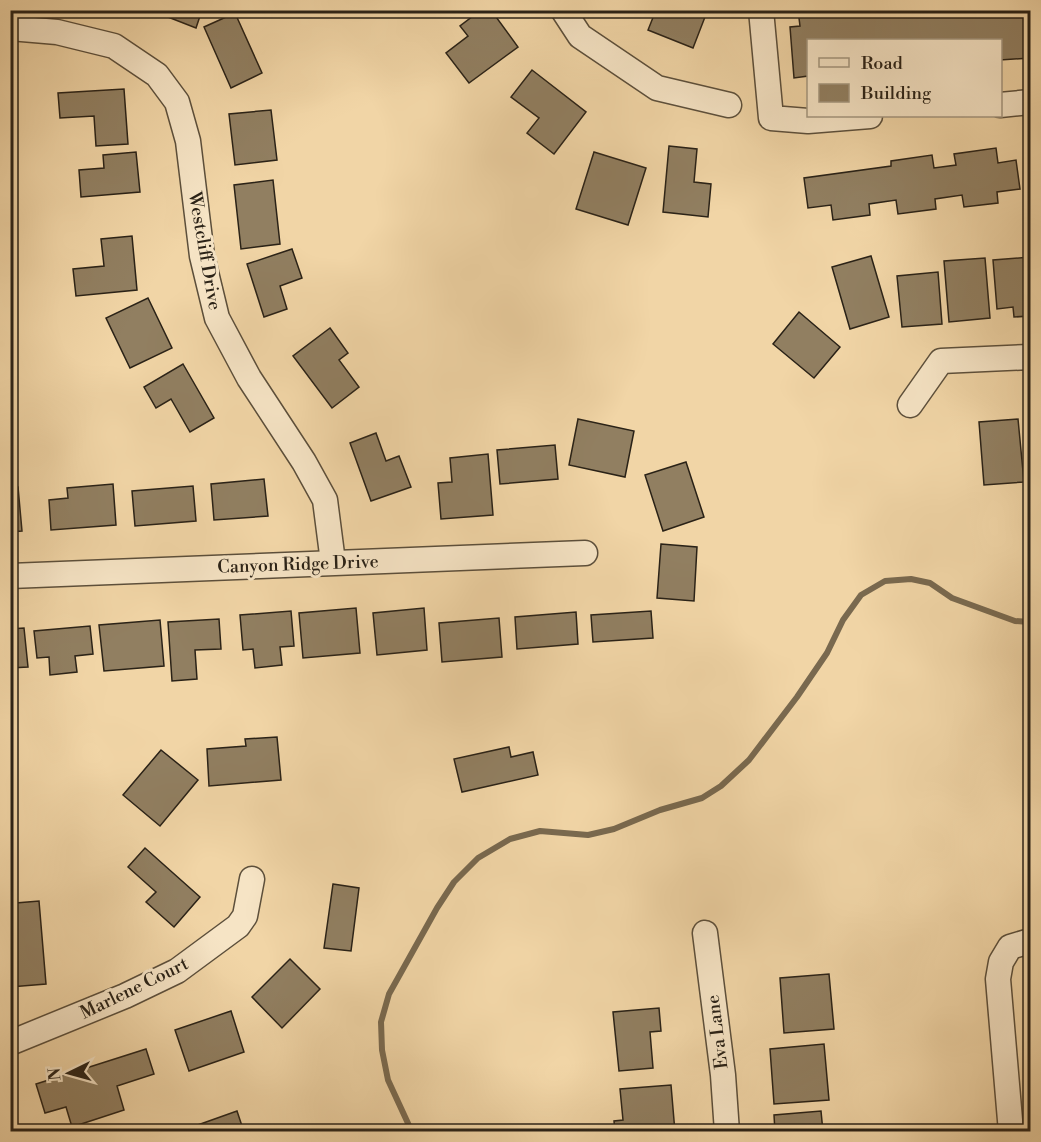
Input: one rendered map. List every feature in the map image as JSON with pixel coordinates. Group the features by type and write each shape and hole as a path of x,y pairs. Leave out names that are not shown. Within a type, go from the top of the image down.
{"street":[{"path":"563,10 580,36 657,88 729,105"},
{"path":"761,10 771,118 808,121 858,117"},
{"name":"Westcliff Drive","path":"10,28 57,32 114,46 157,75 177,102 188,141 202,256 217,318 249,378 304,462 325,500 333,562"},
{"path":"1002,105 1030,102"},
{"path":"910,405 941,361 1030,357"},
{"name":"Canyon Ridge Drive","path":"10,576 585,553"},
{"name":"Marlene Court","path":"10,1043 125,996 177,971 238,926 245,916 252,879"},
{"name":"Eva Lane","path":"705,933 723,1075 727,1131"},
{"path":"1011,1131 998,980 1001,962 1010,947 1030,941"}],"building":[{"path":"150,10 202,10 196,28"},
{"path":"481,10 491,10 518,47 469,83 446,53 468,36 460,26"},
{"path":"656,10 688,10 705,17 693,48 648,30"},
{"path":"798,10 1030,10 1030,58 1002,60 1002,39 807,39 807,76 794,78 790,27 800,26"},
{"path":"235,13 262,73 231,88 204,27"},
{"path":"532,70 586,112 554,154 527,133 539,118 511,97"},
{"path":"124,89 128,144 96,146 94,116 60,118 58,93"},
{"path":"271,110 277,160 235,165 229,114"},
{"path":"669,146 697,149 694,182 711,184 708,217 663,212"},
{"path":"996,148 998,163 1016,160 1020,189 997,192 998,203 964,207 962,195 935,199 936,209 898,214 896,200 869,204 870,215 833,220 831,205 808,208 804,178 891,166 891,161 932,155 934,168 956,165 954,154"},
{"path":"136,152 140,192 81,197 79,170 104,168 103,155"},
{"path":"594,152 646,168 628,225 576,209"},
{"path":"273,180 280,244 241,249 234,185"},
{"path":"132,236 137,290 76,296 73,269 104,266 101,239"},
{"path":"292,249 302,278 280,286 287,309 264,317 247,264"},
{"path":"871,256 889,317 850,329 832,267"},
{"path":"1030,257 1030,316 1014,317 1013,307 997,309 993,260"},
{"path":"985,258 990,318 949,322 944,261"},
{"path":"938,272 942,324 902,327 897,276"},
{"path":"148,298 172,348 130,368 106,318"},
{"path":"799,312 840,347 814,378 773,344"},
{"path":"330,328 348,353 339,360 359,387 332,408 293,356"},
{"path":"183,364 214,418 190,432 171,399 156,408 144,387"},
{"path":"1030,405 1030,459 1026,406"},
{"path":"10,413 13,413 15,437 10,437"},
{"path":"578,419 634,431 625,477 569,465"},
{"path":"1018,419 1024,482 984,485 979,422"},
{"path":"376,433 386,461 399,456 411,487 371,501 350,443"},
{"path":"555,445 558,479 500,484 497,450"},
{"path":"488,454 493,515 441,519 438,483 452,482 450,458"},
{"path":"686,462 704,517 663,531 645,475"},
{"path":"264,479 268,516 214,520 211,484"},
{"path":"113,484 116,525 51,530 49,500 68,498 67,488"},
{"path":"193,486 196,521 135,526 132,491"},
{"path":"10,487 18,487 22,531 10,532"},
{"path":"661,544 697,547 694,601 657,598"},
{"path":"356,608 360,653 303,658 299,613"},
{"path":"424,608 427,650 377,655 373,613"},
{"path":"291,611 294,646 280,647 282,665 255,668 253,649 243,650 240,615"},
{"path":"651,611 653,638 593,642 591,615"},
{"path":"576,612 578,644 517,649 515,617"},
{"path":"499,618 502,657 442,662 439,623"},
{"path":"219,619 221,649 195,650 197,679 172,681 168,622"},
{"path":"160,620 164,666 104,671 99,625"},
{"path":"90,626 93,654 75,656 77,672 50,675 49,657 37,658 34,631"},
{"path":"24,628 28,667 10,668 10,629"},
{"path":"277,737 281,780 209,786 207,749 246,746 245,739"},
{"path":"509,747 511,757 533,752 538,775 462,792 454,759"},
{"path":"161,750 198,780 160,826 123,795"},
{"path":"145,848 200,897 174,927 146,902 156,892 128,867"},
{"path":"333,884 359,888 351,951 324,948"},
{"path":"39,901 46,984 10,987 10,924 17,923 16,903"},
{"path":"290,959 320,989 282,1028 252,997"},
{"path":"829,974 834,1029 784,1033 780,978"},
{"path":"659,1008 661,1031 650,1032 653,1068 619,1071 613,1012"},
{"path":"231,1011 244,1052 189,1071 175,1030"},
{"path":"824,1044 829,1100 774,1104 770,1049"},
{"path":"146,1049 154,1074 117,1086 124,1110 72,1127 66,1107 45,1113 36,1084"},
{"path":"671,1085 675,1132 615,1132 614,1121 623,1120 620,1089"},
{"path":"237,1111 244,1132 178,1132"},
{"path":"821,1111 823,1132 775,1132 774,1115"}],"waterway":[{"path":"412,1132 388,1080 382,1050 381,1022 389,994 437,908 454,882 478,858 510,839 540,831 588,835 614,829 660,810 702,798 721,786 749,760 797,697 827,653 843,620 861,595 885,581 911,579 930,583 952,598 1015,621 1030,622"}]}
